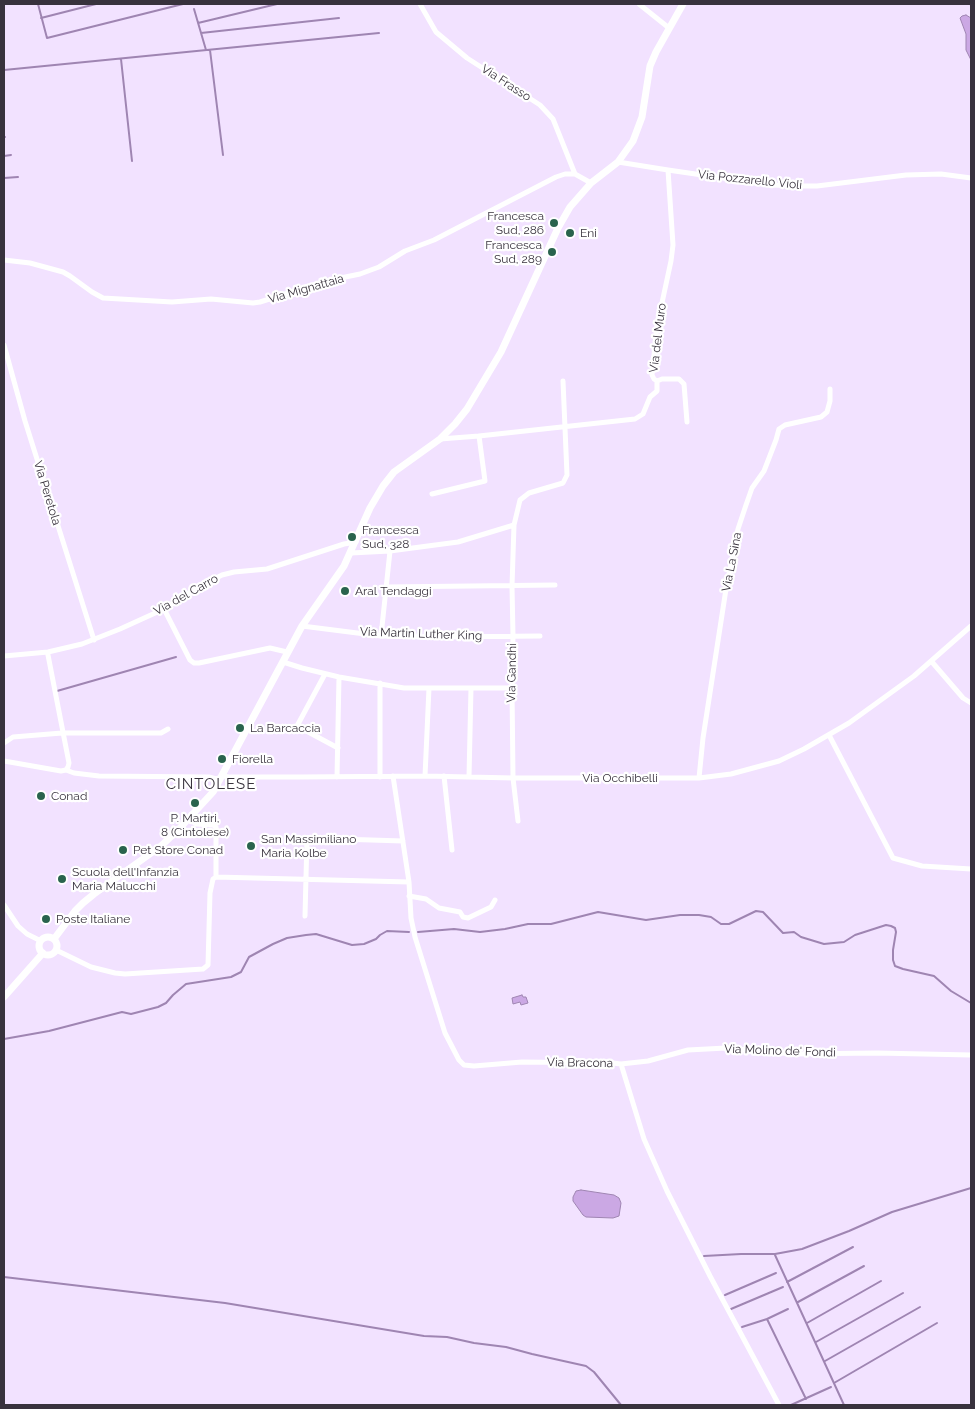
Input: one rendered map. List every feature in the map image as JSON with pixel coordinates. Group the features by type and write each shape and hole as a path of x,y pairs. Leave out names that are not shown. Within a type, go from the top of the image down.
{"street":[{"name":"Via Frasso","path":"420,4 436,32 467,58 540,105 552,119 575,174"},
{"path":"639,4 669,28"},
{"path":"54,939 83,903 161,846 213,792 302,626 332,584 351,553 370,508 382,486 394,472 440,439 455,424 466,409 501,352 559,226 570,207 592,183 618,162 633,141 638,132 642,117 650,66 683,4"},
{"name":"Via Pozzarello Violi","path":"618,162 771,184 803,186 817,186 906,174 941,174 971,178"},
{"name":"Via del Muro","path":"440,439 635,419 643,414 650,397 657,391 657,381 652,375 657,326 673,245 668,170"},
{"name":"Via Mignattaia","path":"4,260 30,263 63,272 103,298 172,302 211,299 260,302 326,281 379,268 405,251 434,240 556,177 565,174 575,174"},
{"path":"575,174 592,183"},
{"name":"Via Peretola","path":"4,345 25,421 94,640"},
{"path":"657,381 662,379 679,379 684,384 687,422"},
{"path":"563,381 565,427"},
{"name":"Via La Sina","path":"699,778 703,738 726,588 738,529 746,505 752,488 764,471 779,429 785,425 821,417 827,412 830,401 830,389"},
{"name":"Via Gandhi","path":"518,822 513,778 512,586 514,525 520,500 529,494 563,483 568,475 565,427"},
{"path":"432,494 485,481 479,436"},
{"path":"351,553 390,551 458,542 514,525"},
{"name":"Via del Carro","path":"4,656 48,652 94,640 164,609 195,589 222,575 234,572 268,570 344,544 356,542"},
{"path":"381,636 390,551"},
{"path":"386,587 555,585"},
{"path":"164,609 190,660 194,663 270,648 287,652"},
{"name":"Via Martin Luther King","path":"302,626 381,636 540,636"},
{"name":"Via Occhibelli","path":"4,761 99,776 208,778 444,776 699,778 731,774 779,760 829,735 868,710 932,662 971,626"},
{"path":"48,652 69,763 66,770"},
{"path":"282,662 339,677 404,688 512,688"},
{"path":"932,662 963,698 971,703"},
{"path":"325,674 297,726 338,748"},
{"path":"337,777 339,677"},
{"path":"380,683 380,777"},
{"path":"425,776 429,688"},
{"path":"469,777 471,688"},
{"path":"4,743 14,737 62,733 161,733 168,729"},
{"path":"829,735 893,858 922,866 971,869"},
{"name":"Via Bracona","path":"392,776 409,882 414,936 442,1024 459,1060 464,1065 474,1066 522,1062 621,1064 644,1139 663,1182 710,1276 779,1405"},
{"path":"444,776 452,850"},
{"path":"56,950 92,967 115,973 203,969 208,964 210,893 213,879 216,877 216,827 196,824 189,819"},
{"path":"304,916 307,838 402,841"},
{"path":"216,877 409,882"},
{"path":"409,896 426,899 439,908 460,912 468,918 491,907 495,900"},
{"path":"4,905 18,926 27,934 41,941"},
{"path":"43,953 39,946 41,941 48,937 54,939"},
{"path":"54,939 56,950"},
{"path":"43,953 50,954 56,950"},
{"path":"4,997 43,953"},
{"name":"Via Molino de' Fondi","path":"621,1064 648,1061 688,1050 726,1048 793,1054 971,1055"}],"shaded area":[{"path":"966,15 971,18 971,60 966,50 966,34 960,18"},
{"path":"522,995 526,997 528,1003 521,1005 520,1002 513,1004 512,998"},
{"path":"581,1190 614,1195 619,1198 621,1203 619,1216 613,1218 586,1217 583,1215 573,1201 576,1191"}],"waterway":[{"path":"38,4 47,38 183,4"},
{"path":"41,18 96,4"},
{"path":"198,23 277,4"},
{"path":"194,9 206,50"},
{"path":"201,33 339,18"},
{"path":"4,70 379,33"},
{"path":"210,50 223,155"},
{"path":"121,59 132,161"},
{"path":"4,156 11,155"},
{"path":"4,178 18,177"},
{"path":"57,691 176,657"},
{"path":"418,932 454,929 480,932 528,924 551,924 598,912 646,920 680,915 699,915 711,917 721,924 729,924 756,911 763,912 783,933 794,932 801,937 824,944 844,942 855,935 886,925 895,928 896,932 893,950 895,966 934,976 951,991 971,1003"},
{"path":"4,1039 49,1031 122,1012 131,1014 158,1007 166,1003 186,984 231,977 241,972 249,957 287,938 316,934 352,945 364,944 376,939 387,931 409,932"},
{"path":"704,1256 775,1254 802,1249 892,1212 971,1188"},
{"path":"787,1282 853,1247"},
{"path":"775,1255 844,1405"},
{"path":"798,1302 864,1266"},
{"path":"725,1295 776,1273"},
{"path":"4,1277 225,1303 424,1336 447,1337 506,1347 586,1366 594,1372 621,1405"},
{"path":"807,1323 881,1281"},
{"path":"731,1309 783,1287"},
{"path":"816,1342 903,1293"},
{"path":"825,1361 920,1307"},
{"path":"742,1327 767,1319 788,1309"},
{"path":"767,1319 806,1399"},
{"path":"834,1383 937,1323"},
{"path":"791,1405 831,1387"}],"place":[{"name":"Francesca Sud, 286","path":"554,223"},
{"name":"Eni","path":"570,233"},
{"name":"Francesca Sud, 289","path":"552,252"},
{"name":"Francesca Sud, 328","path":"352,537"},
{"name":"Aral Tendaggi","path":"345,591"},
{"name":"La Barcaccia","path":"240,728"},
{"name":"Fiorella","path":"222,759"},
{"name":"Conad","path":"41,796"},
{"name":"P. Martiri, 8 (Cintolese)","path":"195,803"},
{"name":"San Massimiliano Maria Kolbe","path":"251,846"},
{"name":"Pet Store Conad","path":"123,850"},
{"name":"Scuola dell'Infanzia Maria Malucchi","path":"62,879"},
{"name":"Poste Italiane","path":"46,919"}],"district":[{"name":"CINTOLESE","path":"211,784"}]}
